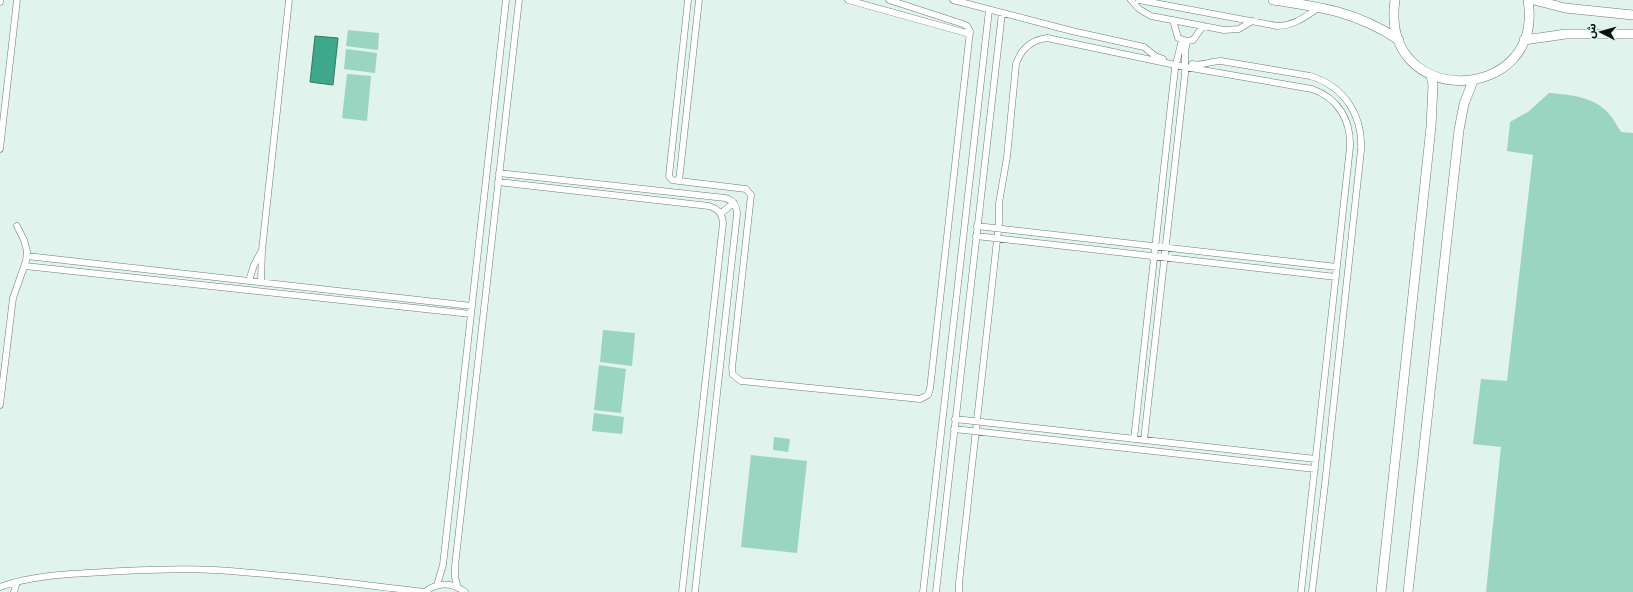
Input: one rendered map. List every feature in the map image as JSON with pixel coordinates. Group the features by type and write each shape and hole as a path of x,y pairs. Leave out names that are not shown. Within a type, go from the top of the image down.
{"main road":[{"path":"1273,0 1342,12 1365,21 1399,40"},
{"path":"1395,0 1394,16 1399,40 1412,60 1431,75 1452,81 1474,81 1489,76 1504,67 1515,55 1524,40 1528,24 1528,0"},
{"path":"1534,0 1565,8 1633,15"},
{"path":"1524,40 1566,34 1633,34"},
{"path":"1381,592 1431,134 1433,92 1431,75"},
{"path":"1408,592 1459,130 1464,104 1474,81"}],"street":[{"path":"0,149 17,0"},
{"path":"261,282 262,250 289,0"},
{"path":"437,585 442,570 506,0"},
{"path":"458,588 455,572 519,0"},
{"path":"688,0 669,173 672,180 746,189 751,195 732,368 735,377 744,381 917,400 923,399 928,395 930,389 970,34 969,28 965,24 889,0"},
{"path":"679,181 699,0"},
{"path":"848,0 970,34"},
{"path":"953,0 1144,47 1157,57 1177,64"},
{"path":"1131,0 1138,9 1147,14 1203,26 1234,30 1244,27 1252,22"},
{"path":"1139,0 1272,25 1287,25 1296,22 1320,7"},
{"path":"911,18 915,8"},
{"path":"923,592 989,10"},
{"path":"936,592 1002,13"},
{"path":"1173,20 1176,26 1177,36 1184,41 1193,40 1203,26"},
{"path":"960,592 958,586 998,229 999,203 1007,157 1016,69 1020,55 1026,47 1038,40 1052,38 1177,64 1306,87 1326,95 1338,106 1348,124 1350,140 1301,592"},
{"path":"1134,439 1177,64 1184,41"},
{"path":"1144,440 1185,65 1184,41"},
{"path":"1185,65 1200,65 1221,61 1319,78 1343,95 1358,121 1361,136 1360,150 1312,592"},
{"path":"495,94 508,96"},
{"path":"976,116 990,117"},
{"path":"499,173 725,198 734,203 737,211 695,592"},
{"path":"498,182 709,206 716,208 721,213 723,223 682,592"},
{"path":"721,213 734,203"},
{"path":"0,405 13,298 26,266 27,256 24,240 17,226"},
{"path":"977,226 1337,267"},
{"path":"480,228 493,229"},
{"path":"976,236 1336,276"},
{"path":"720,244 733,245"},
{"path":"249,281 254,265 262,250"},
{"path":"27,256 472,306"},
{"path":"26,266 471,314"},
{"path":"951,338 964,339"},
{"path":"956,419 1316,459"},
{"path":"954,429 1315,469"},
{"path":"1240,461 1242,451"},
{"path":"452,479 465,480"},
{"path":"931,529 944,530"},
{"path":"688,533 701,535"},
{"path":"0,587 39,577 86,573 186,570 245,572 425,592 437,585 444,584 458,588 464,592"},
{"path":"14,592 17,582"}],"shaded area":[{"path":"348,30 379,33 378,50 346,46"},
{"path":"315,36 338,38 333,85 310,82"},
{"path":"346,49 377,53 375,73 344,69"},
{"path":"347,74 371,76 367,121 342,118"},
{"path":"1549,93 1581,98 1596,103 1611,116 1621,132 1633,133 1633,592 1486,592 1501,447 1473,444 1481,379 1507,381 1533,155 1507,151 1510,122 1528,112"},
{"path":"603,330 635,333 632,366 600,362"},
{"path":"599,365 626,369 621,413 594,410"},
{"path":"594,413 624,417 622,434 592,431"},
{"path":"774,437 790,439 788,452 773,450"},
{"path":"751,455 807,461 797,553 741,547"}]}
